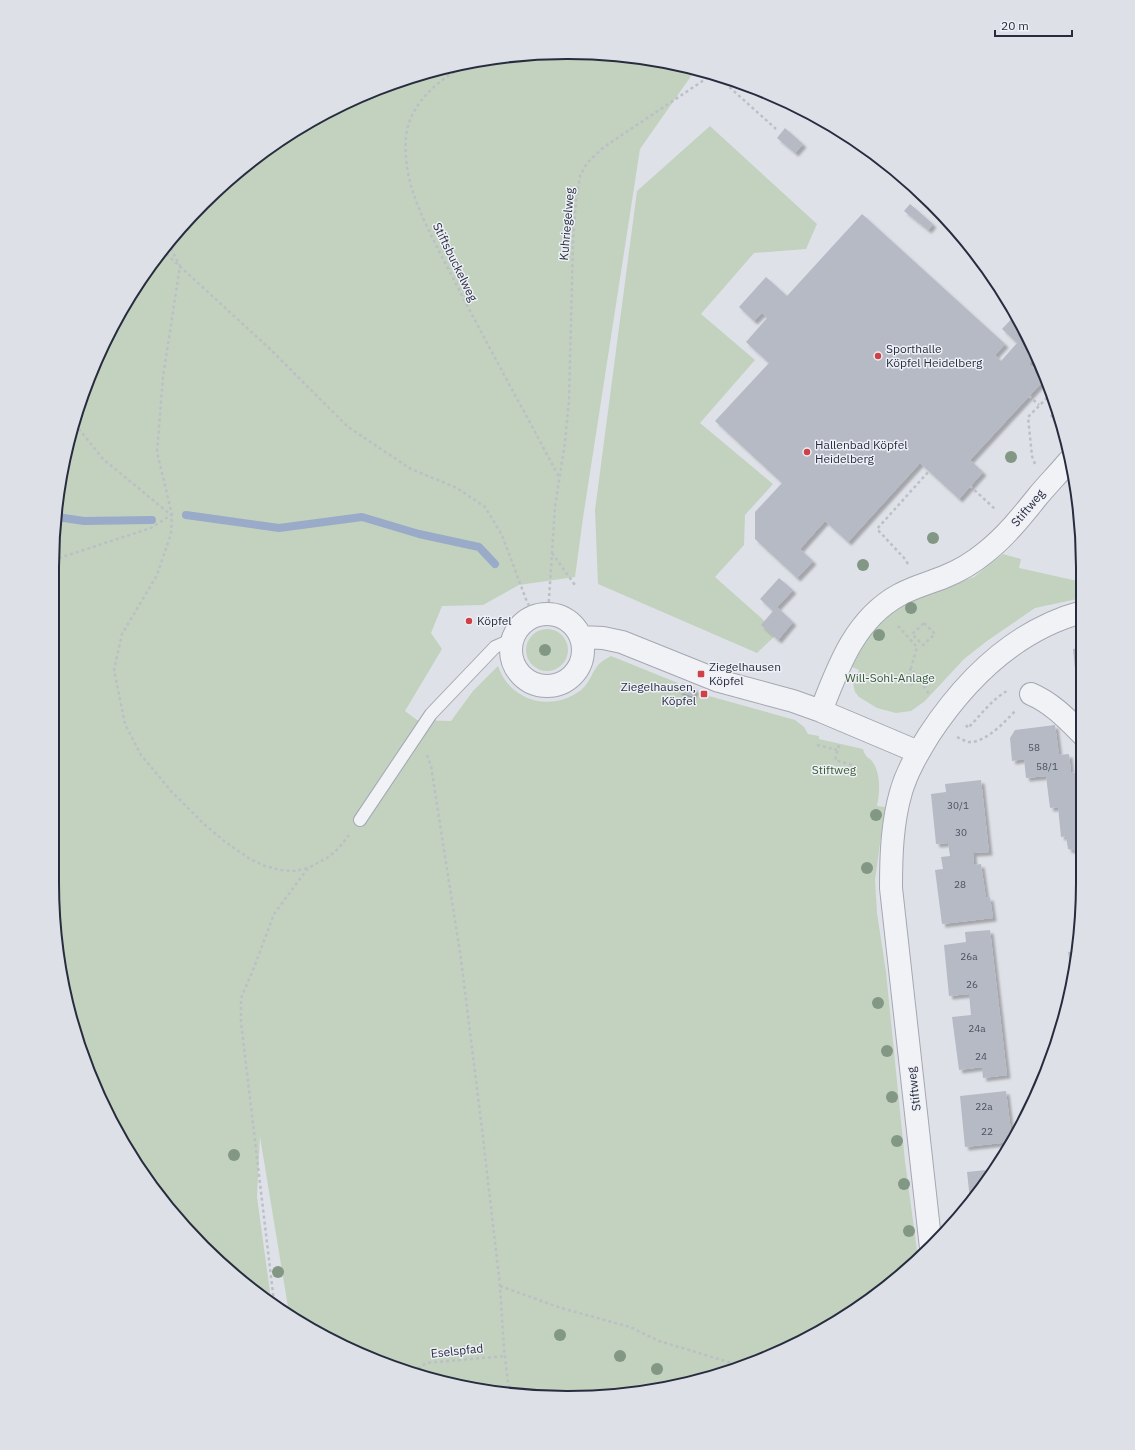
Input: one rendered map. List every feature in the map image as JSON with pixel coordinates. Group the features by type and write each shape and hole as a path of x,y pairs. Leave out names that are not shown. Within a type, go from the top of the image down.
{"street":[{"name":"Stiftweg","path":"821,711 838,666 855,635 881,608 899,595 920,585 944,577 967,565 986,552 1004,536 1065,465"},
{"name":"Stiftweg","path":"930,1239 891,888 891,856 897,806 908,771 918,752 937,724 965,688 983,669 1002,653 1055,622 1076,614"},
{"path":"541,615 565,618 575,628 581,637 583,654 578,668 563,682 550,686 536,684 529,681 519,672 512,659 511,646 513,638 520,626 525,622 541,615"},
{"path":"581,637 603,638 622,642 719,681 793,701 821,711 918,752"},
{"path":"1031,694 1049,704 1076,729"}],"lane":[{"path":"360,820 432,714 494,647 513,638"}],"path":[{"name":"Stiftsbuckelweg","path":"454,72 426,95 410,121 406,150 408,173 419,210 469,311 559,478"},
{"name":"Kuhriegelweg","path":"541,615 552,553 555,507 565,442 569,400 573,241 576,202 582,171 591,159 614,139 706,78"},
{"path":"727,85 776,129"},
{"path":"171,249 180,266 162,377 157,452 172,515 171,534 157,575 122,634 114,670 125,724 141,755 171,792 224,841 250,859 272,868 295,871 308,868 327,858 338,849 360,820"},
{"path":"167,254 269,348 348,427 411,468 457,488 484,507 502,535 528,602 541,615"},
{"path":"1029,396 1039,405"},
{"path":"1047,398 1028,417 1032,456 1039,472 1049,482"},
{"path":"78,428 103,459 172,515"},
{"path":"920,585 906,559 876,529 929,471"},
{"path":"970,486 985,500"},
{"path":"59,558 151,528 172,515"},
{"path":"552,553 575,586"},
{"path":"881,608 917,647 907,678 912,685"},
{"path":"924,623 935,634 923,645 917,639 912,634 924,623"},
{"path":"913,643 917,639"},
{"path":"911,668 932,697"},
{"path":"937,724 958,737 970,742 975,741 989,734 1002,724 1031,694"},
{"path":"418,734 424,744 431,766 461,959 500,1286 509,1388"},
{"path":"817,745 838,750"},
{"path":"835,760 860,767"},
{"path":"273,1297 241,1022 241,998 274,914 308,868"},
{"path":"500,1286 561,1308 630,1327 659,1341 733,1363"},
{"name":"Eselspfad","path":"418,1368 426,1363 505,1356"}],"green space":[{"path":"534,60 601,60 634,63 692,75 640,149 575,577 519,585 483,605 442,606 431,633 442,649 405,711 417,720 451,721 473,691 498,666 504,678 512,688 522,695 533,700 545,702 557,701 569,697 581,690 587,684 598,666 611,656 678,683 677,691 693,697 698,693 795,720 804,727 808,734 819,736 819,739 863,749 866,756 872,761 877,771 879,795 877,806 885,807 875,880 877,913 886,972 905,1161 917,1251 877,1286 822,1323 792,1339 731,1364 699,1374 634,1387 568,1391 534,1390 501,1387 468,1381 436,1374 404,1364 343,1339 313,1323 288,1307 260,1137 257,1197 270,1295 232,1265 208,1242 185,1218 145,1165 127,1137 111,1107 98,1077 76,1014 69,982 63,949 59,882 60,534 63,501 76,436 98,373 111,343 127,313 164,258 185,232 232,185 258,164 313,127 343,111 404,86 436,76 501,63"},
{"path":"710,126 817,224 806,249 754,253 701,314 755,360 700,423 773,484 745,515 744,545 715,577 778,633 757,653 598,584 595,510 637,191"},
{"name":"Will-Sohl-Anlage","path":"1003,554 1021,559 1019,568 1076,581 1076,599 1035,608 987,641 964,659 925,701 911,711 896,713 877,708 859,697 855,692 853,684 859,670 852,667 867,639 884,619 912,599 974,577"},
{"path":"543,629 551,629 562,635 568,646 568,654 562,665 551,671 543,671 532,665 526,654 526,646 532,635"}],"building":[{"path":"785,128 803,144 795,153 777,138"},
{"path":"910,204 933,224 928,230 904,211"},
{"name":"Sporthalle Köpfel Heidelberg","path":"862,214 1005,344 995,355 1001,361 1017,343 1002,329 1011,319 1032,361 1029,364 1036,370 1041,383 970,460 983,472 959,499 920,463 848,542 825,521 800,549 813,561 797,578 755,539 755,512 782,483 715,421 769,363 746,342 767,318 762,313 754,321 739,307 766,277 787,296"},
{"path":"779,578 793,590 777,607 793,622 778,640 761,625 773,611 760,599"},
{"path":"1073,649 1076,649 1076,678"},
{"path":"682,683 695,688 692,696 678,691"},
{"path":"1055,725 1059,755 1069,754 1071,773 1076,773 1076,851 1068,849 1066,836 1061,837 1058,807 1050,808 1046,776 1026,778 1024,759 1012,761 1010,738 1015,730"},
{"path":"981,780 989,852 973,853 974,865 981,864 986,898 990,897 993,918 942,924 935,870 943,869 941,857 950,856 948,843 936,844 931,794 946,792 945,784"},
{"path":"990,930 1007,1075 983,1078 982,1067 959,1070 952,1017 971,1015 969,994 949,996 944,945 966,942 965,932"},
{"path":"1068,952 1072,952 1070,962"},
{"path":"1006,1091 1011,1131 1004,1143 965,1147 960,1096"},
{"path":"986,1170 969,1194 967,1172"}],"waterway":[{"path":"186,515 279,528 362,517 419,534 479,547 495,564"},
{"path":"61,518 84,521 152,520"}],"place":[{"name":"Sporthalle Köpfel Heidelberg","path":"878,356"},
{"name":"Hallenbad Köpfel Heidelberg","path":"807,452"},
{"name":"Köpfel","path":"469,621"},
{"name":"Ziegelhausen Köpfel","path":"701,674"},
{"name":"Ziegelhausen, Köpfel","path":"704,694"}]}
